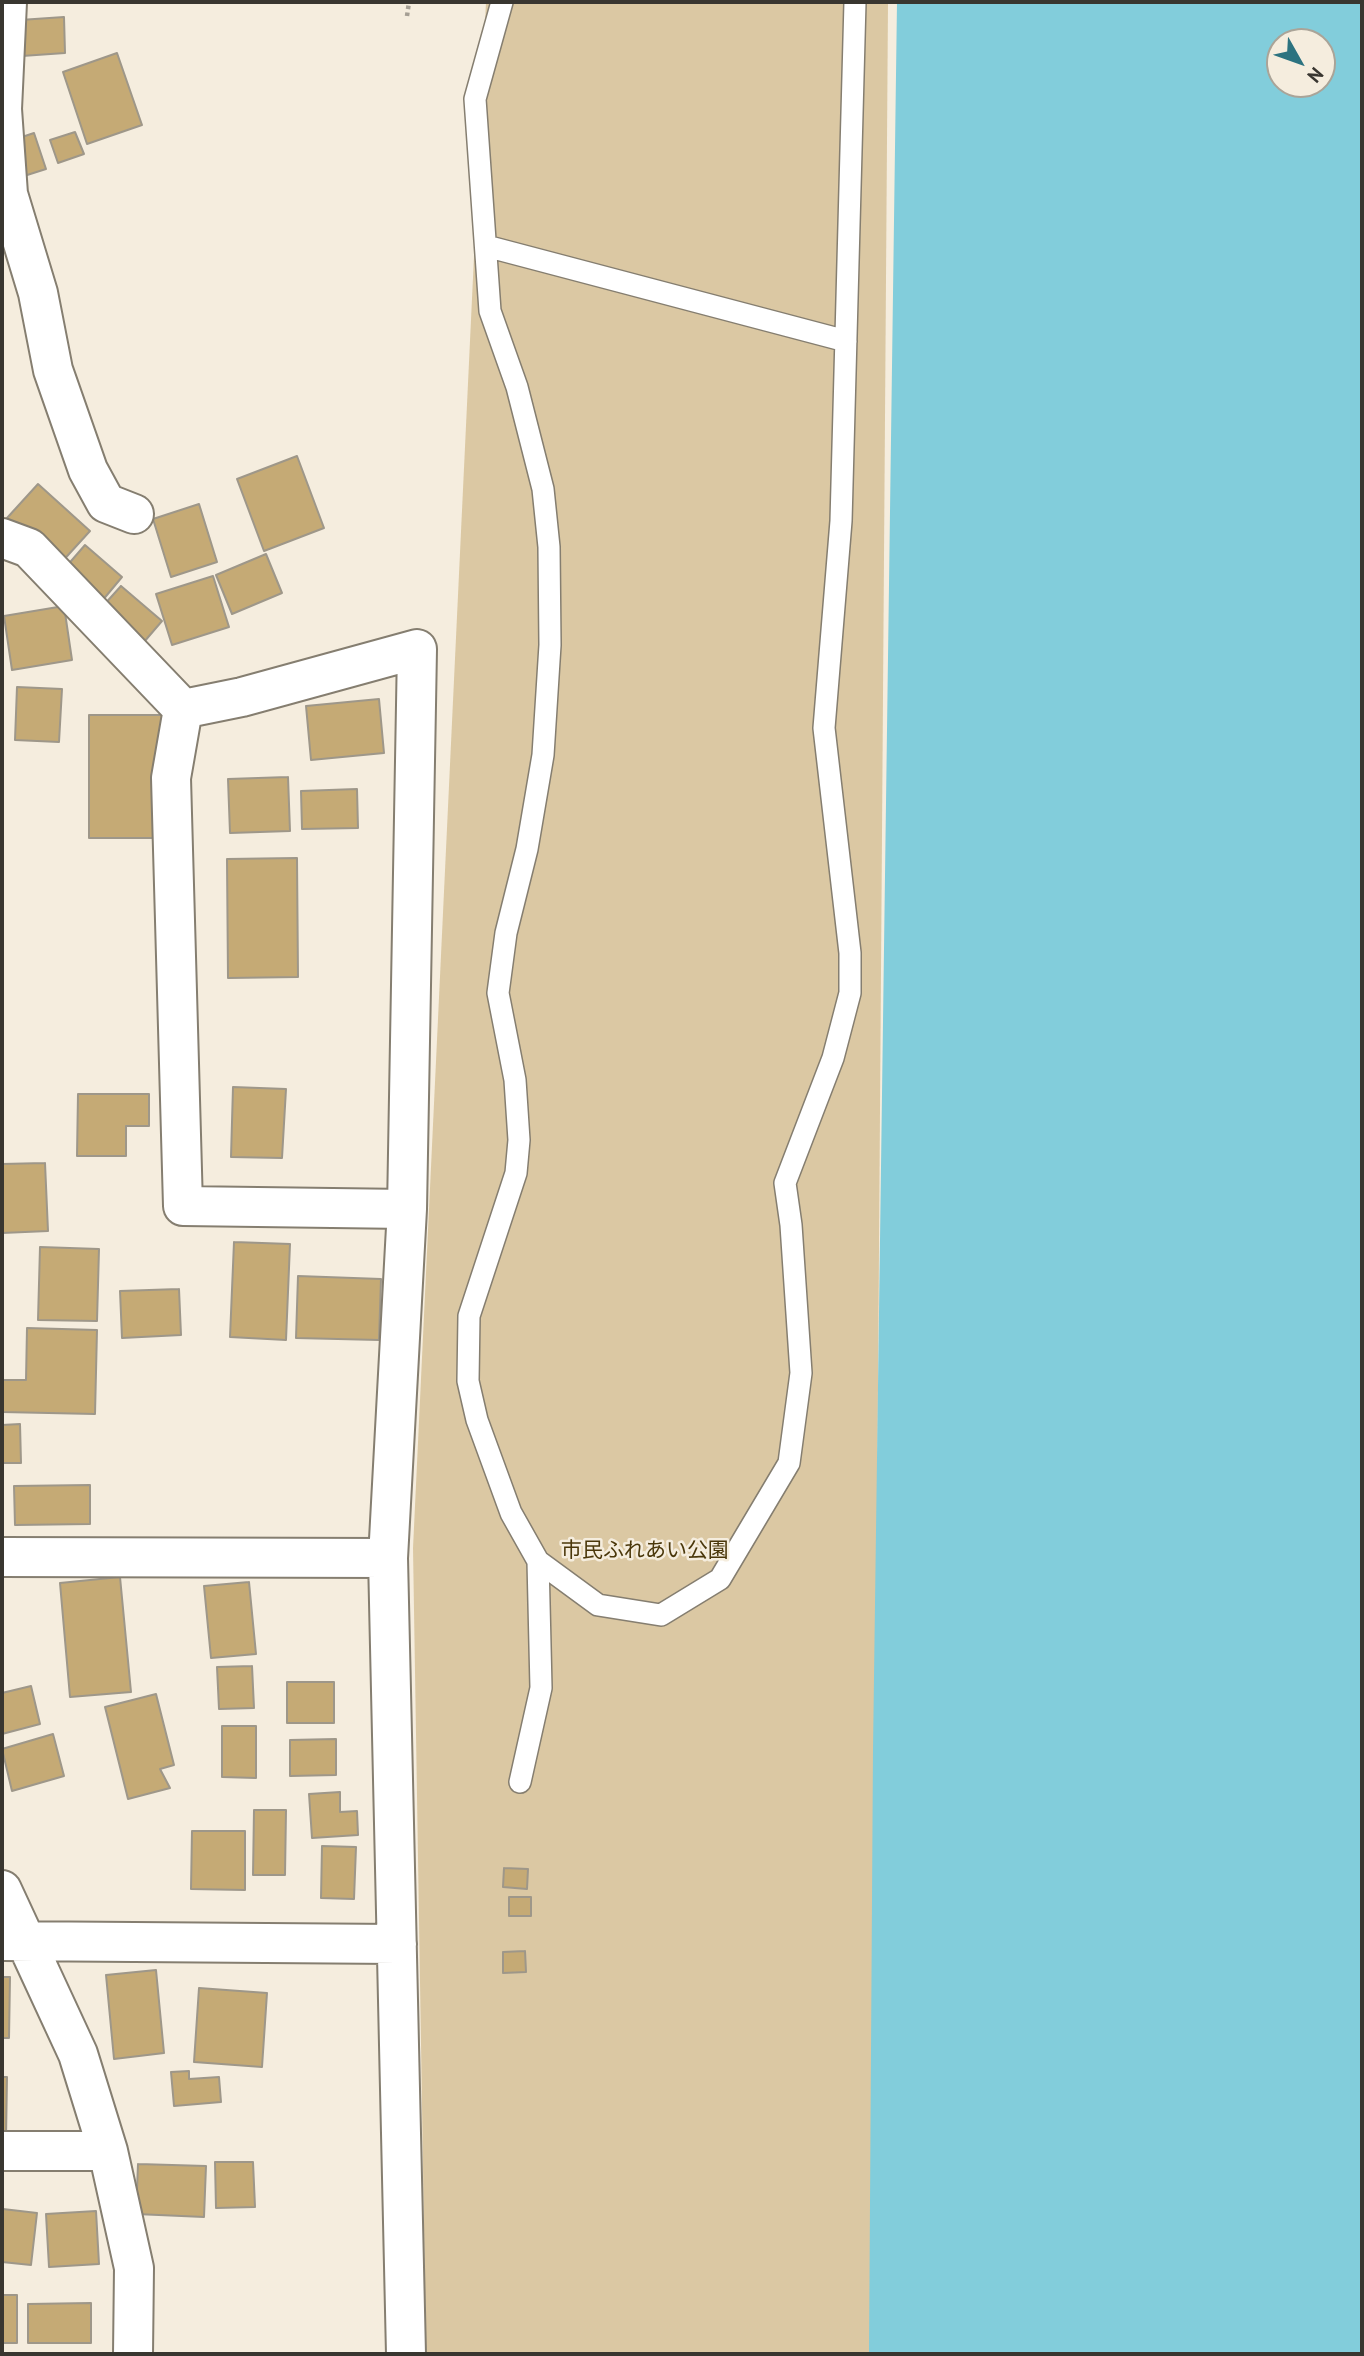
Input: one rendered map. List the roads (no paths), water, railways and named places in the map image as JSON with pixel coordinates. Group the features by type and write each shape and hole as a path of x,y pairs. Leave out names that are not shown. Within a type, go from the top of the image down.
{"street":[{"path":"7,2 2,109 8,194 38,293 52,370 88,470 106,503 134,514"},
{"path":"2,538 29,548 183,709"},
{"path":"183,709 242,697 416,649 407,1209 388,1558 406,2354"},
{"path":"183,709 171,778 183,1206 407,1209"},
{"path":"2,1557 388,1558"},
{"path":"2,1889 14,1941 78,2054 108,2151 134,2268 133,2354"},
{"path":"14,1941 397,1944"},
{"path":"2,2151 108,2151"}],"lane":[{"path":"502,2 475,99 490,312 517,387 544,489 550,547 550,645 543,755 527,849 506,933 498,993 515,1080 519,1140 516,1173 469,1316 468,1381 477,1420 511,1513 538,1561 598,1605 661,1615 720,1579 789,1463 801,1373 792,1239 785,1184 833,1058 850,993 850,953 824,728 841,521 855,2"},
{"path":"486,246 846,341"},
{"path":"520,1782 541,1688 538,1561"}],"water":[{"path":"897,2 1362,2 1362,2354 869,2354 873,1748"}],"park label":[{"name":"市民ふれあい公園","path":"645,1551"}]}
